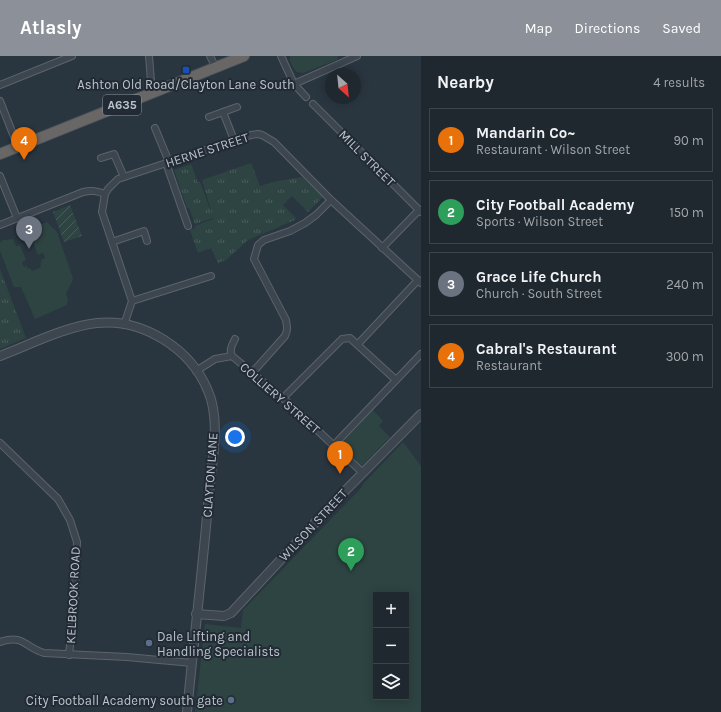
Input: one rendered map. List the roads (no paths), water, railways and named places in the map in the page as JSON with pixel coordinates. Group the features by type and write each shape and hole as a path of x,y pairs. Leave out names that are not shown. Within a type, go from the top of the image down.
{"highway":[{"name":"A635","path":"0,154 244,56"}],"street":[{"path":"0,85 72,56"},
{"path":"149,56 152,94"},
{"path":"210,56 216,68"},
{"path":"281,56 294,84 306,97"},
{"path":"294,84 357,56"},
{"path":"0,101 18,147"},
{"name":"MILL STREET","path":"313,104 420,211"},
{"path":"210,116 238,107"},
{"path":"223,112 234,140"},
{"path":"155,128 188,226"},
{"name":"HERNE STREET","path":"105,194 112,183 118,179 234,140 258,134 267,137 274,142 331,200 420,282"},
{"path":"101,158 114,154 124,177"},
{"path":"0,176 17,218"},
{"path":"0,225 90,190 105,194 102,212 132,301 124,325"},
{"path":"252,373 285,336 288,326 254,258 258,245 264,240 290,231 305,223 316,215 331,200"},
{"path":"382,248 420,211"},
{"path":"112,242 144,231 147,241"},
{"path":"132,301 211,276"},
{"path":"358,344 420,282"},
{"name":"CLAYTON LANE","path":"0,356 75,327 97,323 124,325 138,328 165,340 185,357 196,371 208,391 214,414 214,445 204,556 196,614 187,712"},
{"path":"283,398 342,339 350,338 358,344 396,380"},
{"name":"COLLIERY STREET","path":"235,339 231,347 232,356 283,398 362,473"},
{"path":"334,445 421,354"},
{"name":"COLLIERY STREET","path":"196,371 215,359 224,356 232,356"},
{"name":"WILSON STREET","path":"196,614 224,616 231,613 362,473 421,414"},
{"name":"KELBROOK ROAD","path":"0,443 58,499 70,520 77,542 75,594 69,655"},
{"path":"0,642 10,638 20,640 36,651 44,653 127,657 192,663"}],"place":[{"name":"Ashton Old Road/Clayton Lane South","path":"186,70"},
{"name":"Cabral's Restaurant","path":"24,160"},
{"name":"Grace Life Church","path":"29,249"},
{"name":"Mandarin Co~","path":"340,474"},
{"name":"City Football Academy","path":"351,571"},
{"name":"Dale Lifting and Handling Specialists","path":"149,643"},
{"name":"City Football Academy south gate","path":"231,700"}]}
